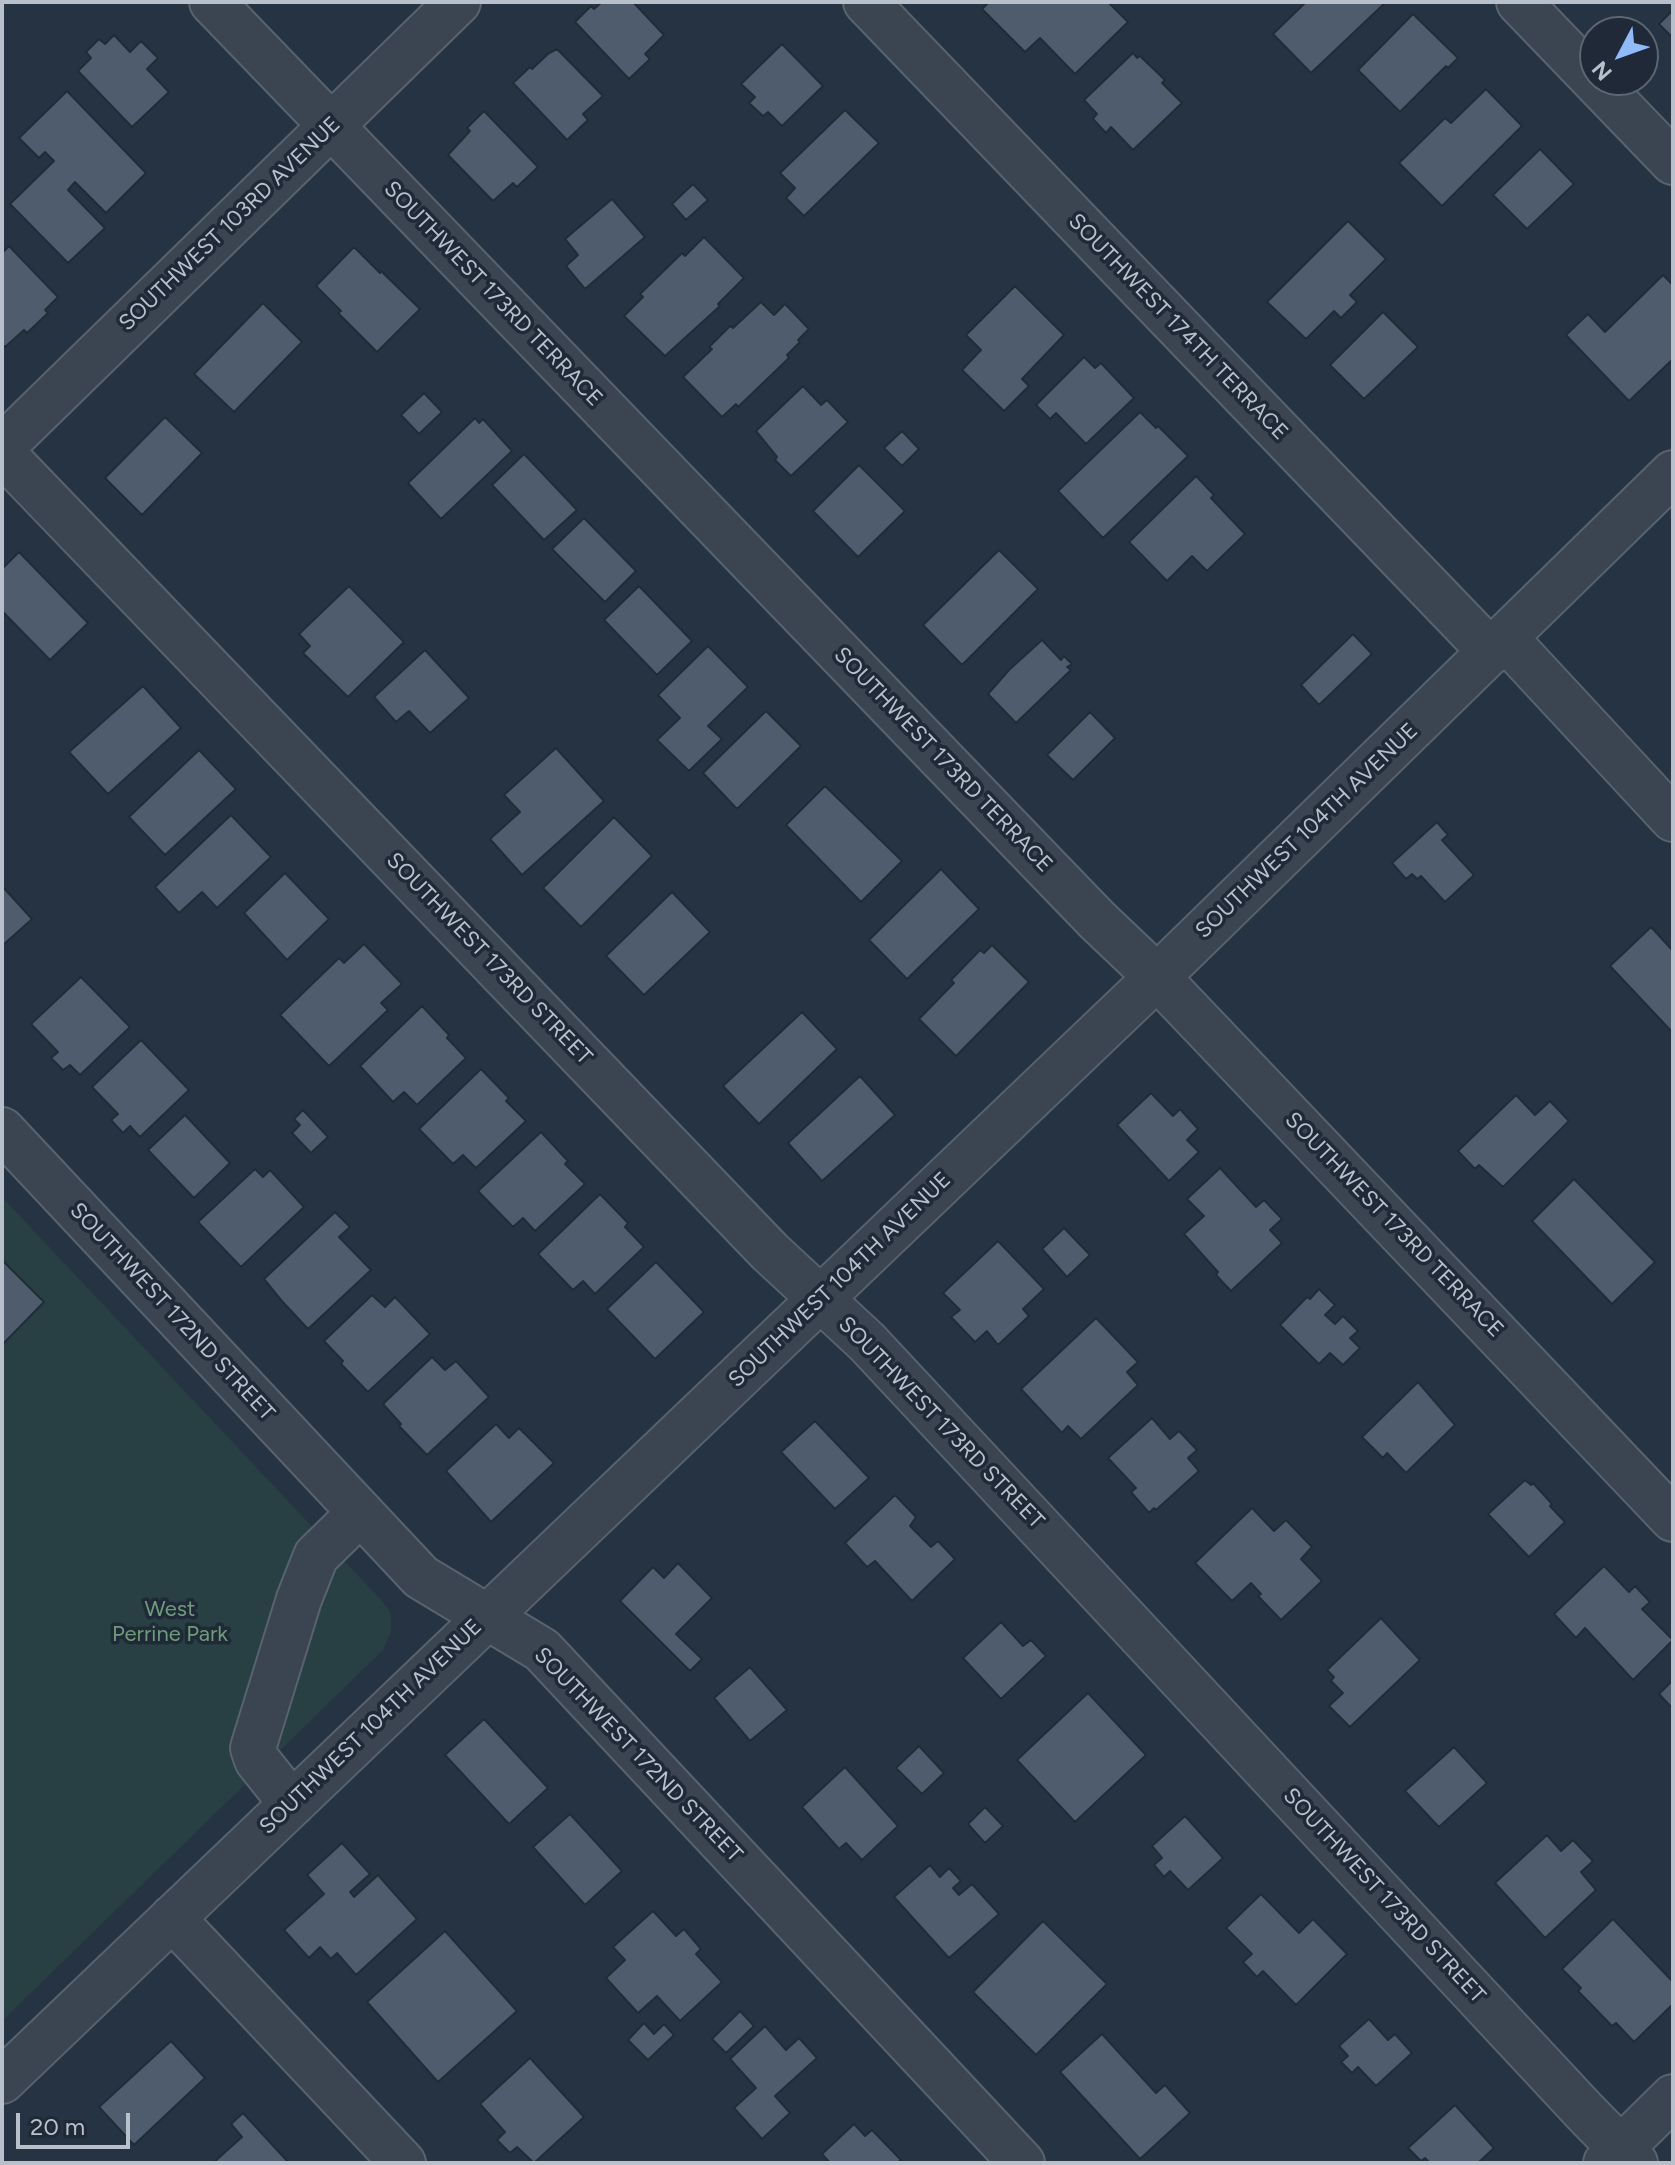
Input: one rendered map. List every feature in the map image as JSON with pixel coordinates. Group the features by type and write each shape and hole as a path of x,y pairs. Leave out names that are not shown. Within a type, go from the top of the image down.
{"street":[{"name":"SOUTHWEST 173RD TERRACE","path":"212,2 1086,908 1157,977 1673,1519"},
{"name":"SOUTHWEST 103RD AVENUE","path":"2,450 458,2"},
{"name":"SOUTHWEST 174TH TERRACE","path":"866,2 1673,819"},
{"path":"1519,2 1673,162"},
{"name":"SOUTHWEST 173RD STREET","path":"2,450 770,1252 878,1354 1621,2158"},
{"name":"SOUTHWEST 104TH AVENUE","path":"2,2081 1157,977 1673,473"},
{"name":"SOUTHWEST 172ND STREET","path":"2,1130 421,1577 542,1650 1022,2163"},
{"path":"292,1804 257,1760 253,1748 299,1599 316,1556 360,1513"},
{"path":"172,1918 403,2163"},
{"path":"1621,2158 1673,2097"}],"green space":[{"name":"West Perrine Park","path":"2,1197 382,1601 391,1614 391,1632 383,1650 2,2021"}],"building":[{"path":"602,2 633,2 664,35 645,54 650,59 629,79 575,22 591,6 594,9"},
{"path":"989,2 1108,2 1128,22 1075,74 1040,38 1025,52 982,9"},
{"path":"1306,2 1386,2 1311,73 1273,34"},
{"path":"1673,10 1673,38 1659,24"},
{"path":"1413,14 1458,58 1400,112 1358,70"},
{"path":"114,35 130,52 141,41 158,58 147,69 169,92 132,127 78,71 91,58 86,52 99,39 105,44"},
{"path":"782,44 823,86 782,126 768,112 763,116 749,103 755,97 741,84"},
{"path":"557,49 603,96 583,114 588,120 567,140 513,83"},
{"path":"1133,53 1165,80 1162,83 1182,103 1133,150 1111,127 1106,133 1093,119 1097,114 1084,100"},
{"path":"1486,89 1522,126 1442,206 1399,163 1445,118 1451,123"},
{"path":"67,91 146,173 106,213 75,182 68,190 105,228 68,263 10,204 54,161 45,152 39,158 19,138"},
{"path":"845,110 879,143 804,216 786,198 795,188 780,173"},
{"path":"484,111 538,167 517,187 513,183 493,201 448,155"},
{"path":"1540,149 1574,184 1527,229 1493,195"},
{"path":"693,184 708,200 686,220 672,204"},
{"path":"612,199 645,237 585,289 566,266 578,255 565,239"},
{"path":"1348,221 1386,259 1350,295 1357,302 1341,318 1334,311 1306,339 1267,302"},
{"path":"704,237 744,278 718,304 720,306 665,356 624,316 643,297 640,294 682,253 685,256"},
{"path":"9,246 58,297 45,310 48,313 27,333 24,330 5,347 2,344 2,253"},
{"path":"354,247 420,309 377,352 316,286"},
{"path":"1663,275 1673,285 1673,359 1629,401 1566,335 1588,314 1605,332"},
{"path":"1015,286 1064,335 1022,379 1029,386 1004,411 962,370 981,350 966,335"},
{"path":"761,302 774,315 785,304 809,329 787,355 789,358 738,407 736,404 722,417 683,377 730,326 733,328"},
{"path":"263,303 302,342 234,412 194,374"},
{"path":"1383,312 1418,347 1364,399 1330,365"},
{"path":"1084,357 1095,368 1101,363 1134,398 1086,444 1056,413 1050,419 1036,405"},
{"path":"803,386 821,405 827,400 848,422 791,476 775,460 777,457 756,431"},
{"path":"424,393 442,412 419,434 401,415"},
{"path":"1140,412 1188,456 1103,538 1058,491"},
{"path":"165,417 202,453 142,515 105,478"},
{"path":"475,418 479,423 483,419 512,451 441,519 408,483"},
{"path":"902,431 919,449 902,466 884,448"},
{"path":"524,454 577,510 544,540 492,485"},
{"path":"859,465 905,511 858,557 813,511"},
{"path":"1196,476 1214,495 1211,498 1245,534 1207,571 1192,556 1167,581 1129,542"},
{"path":"584,518 636,571 605,602 552,549"},
{"path":"999,550 1038,589 962,665 923,625"},
{"path":"19,552 88,623 50,660 2,611 2,569"},
{"path":"349,586 404,642 348,697 303,653 310,646 299,634"},
{"path":"639,586 692,641 657,675 604,620"},
{"path":"1353,634 1372,654 1319,705 1301,685"},
{"path":"1042,640 1061,660 1064,656 1072,664 1067,667 1071,670 1016,723 988,694"},
{"path":"708,646 748,687 708,726 722,739 689,771 657,740 680,718 658,695"},
{"path":"425,650 469,698 430,733 409,711 396,722 374,697"},
{"path":"143,686 181,728 108,794 69,752"},
{"path":"766,711 801,746 737,809 703,773"},
{"path":"1090,712 1115,738 1073,780 1047,755"},
{"path":"556,748 604,801 522,875 490,839 520,812 504,795"},
{"path":"199,750 236,789 165,855 129,817"},
{"path":"825,786 902,861 861,902 786,825"},
{"path":"231,815 271,857 217,908 202,892 179,913 155,887"},
{"path":"614,817 652,856 581,927 543,888"},
{"path":"1437,822 1448,835 1442,840 1474,875 1445,902 1421,876 1417,879 1412,874 1406,879 1392,863"},
{"path":"941,869 979,909 907,979 869,940"},
{"path":"285,873 329,919 287,960 244,913"},
{"path":"2,886 32,919 2,946"},
{"path":"672,892 710,932 644,995 606,956"},
{"path":"1651,927 1673,951 1673,1033 1610,966"},
{"path":"364,944 402,984 381,1003 388,1010 329,1066 280,1015 339,958 344,963"},
{"path":"992,945 1029,982 956,1056 919,1019 980,950 984,953"},
{"path":"81,977 130,1027 80,1075 70,1065 63,1070 51,1058 58,1052 31,1024"},
{"path":"422,1006 466,1058 417,1105 404,1092 393,1102 360,1066"},
{"path":"802,1012 837,1049 759,1124 723,1086"},
{"path":"141,1040 189,1090 140,1137 130,1126 123,1133 111,1120 118,1114 92,1087"},
{"path":"481,1069 526,1121 476,1168 463,1155 453,1164 419,1129"},
{"path":"860,1076 895,1115 822,1181 788,1143"},
{"path":"1151,1093 1173,1116 1180,1109 1198,1129 1187,1140 1199,1152 1169,1181 1117,1125"},
{"path":"1516,1095 1535,1115 1550,1101 1569,1121 1503,1187 1479,1165 1475,1169 1458,1151"},
{"path":"303,1110 328,1137 311,1153 292,1133 300,1125 294,1119"},
{"path":"185,1115 230,1163 194,1198 148,1150"},
{"path":"541,1132 585,1184 535,1231 523,1218 513,1227 478,1191"},
{"path":"1220,1168 1256,1207 1264,1200 1282,1219 1270,1230 1282,1243 1231,1291 1184,1234 1204,1216 1187,1199"},
{"path":"255,1169 263,1177 270,1170 304,1207 241,1267 198,1222"},
{"path":"1574,1179 1655,1262 1612,1304 1532,1221"},
{"path":"600,1194 628,1223 625,1227 644,1247 595,1294 583,1281 573,1290 538,1254"},
{"path":"335,1212 350,1227 339,1237 371,1270 308,1329 264,1279"},
{"path":"1064,1228 1090,1255 1067,1277 1042,1249"},
{"path":"998,1241 1044,1289 1023,1309 1029,1316 998,1345 987,1331 975,1342 951,1317 960,1310 943,1293"},
{"path":"2,1260 44,1302 2,1345"},
{"path":"656,1262 704,1312 655,1359 607,1309"},
{"path":"1319,1289 1335,1305 1325,1315 1335,1324 1343,1316 1358,1331 1350,1338 1360,1348 1343,1365 1330,1353 1319,1364 1280,1325"},
{"path":"372,1295 385,1307 395,1297 430,1334 368,1392 324,1341"},
{"path":"1096,1318 1138,1362 1127,1372 1138,1385 1081,1439 1068,1426 1062,1433 1021,1389"},
{"path":"432,1357 445,1370 456,1361 489,1397 427,1455 383,1404"},
{"path":"1418,1382 1455,1425 1406,1473 1387,1453 1383,1458 1362,1437"},
{"path":"1152,1418 1170,1439 1179,1431 1197,1450 1188,1458 1199,1471 1149,1513 1131,1492 1136,1488 1108,1458"},
{"path":"815,1421 869,1478 835,1509 781,1452"},
{"path":"496,1424 509,1438 519,1428 554,1463 491,1522 446,1471"},
{"path":"1525,1480 1531,1485 1533,1483 1565,1522 1529,1557 1488,1514"},
{"path":"895,1495 916,1517 910,1526 931,1547 938,1541 955,1559 912,1601 875,1561 867,1567 845,1543"},
{"path":"1252,1508 1274,1531 1286,1520 1312,1547 1301,1559 1322,1581 1281,1620 1258,1596 1261,1594 1251,1583 1232,1601 1195,1563"},
{"path":"678,1563 712,1598 676,1634 702,1659 690,1671 620,1601 653,1567 664,1578"},
{"path":"1604,1566 1629,1592 1635,1586 1650,1602 1642,1609 1673,1640 1633,1680 1585,1628 1576,1638 1554,1614"},
{"path":"1381,1618 1420,1660 1350,1727 1329,1706 1343,1693 1331,1681 1334,1677 1327,1670"},
{"path":"1001,1622 1023,1646 1031,1640 1046,1656 1001,1699 963,1658"},
{"path":"750,1667 787,1710 750,1741 714,1698"},
{"path":"1673,1680 1673,1709 1659,1694"},
{"path":"1088,1693 1146,1755 1075,1822 1017,1760"},
{"path":"484,1719 548,1788 509,1824 445,1755"},
{"path":"919,1746 944,1773 922,1794 896,1768"},
{"path":"1454,1747 1487,1783 1439,1827 1405,1791"},
{"path":"845,1767 898,1826 862,1860 846,1843 839,1849 802,1807"},
{"path":"985,1807 1003,1826 985,1843 968,1824"},
{"path":"570,1814 622,1871 585,1905 533,1847"},
{"path":"1185,1816 1223,1858 1188,1890 1170,1871 1164,1877 1154,1865 1162,1858 1152,1846"},
{"path":"1547,1835 1561,1851 1573,1840 1593,1861 1581,1872 1596,1890 1545,1938 1495,1883"},
{"path":"342,1843 370,1874 350,1892 354,1897 378,1875 417,1919 356,1975 337,1953 331,1959 320,1947 309,1958 284,1930 324,1894 307,1875"},
{"path":"930,1865 940,1877 949,1868 961,1881 953,1888 959,1895 972,1884 999,1914 949,1958 894,1897"},
{"path":"1261,1894 1299,1933 1313,1919 1347,1954 1296,2005 1263,1971 1257,1977 1243,1962 1252,1954 1226,1928"},
{"path":"653,1911 676,1936 684,1929 701,1949 696,1954 722,1982 680,2021 657,1996 638,2013 606,1978 625,1960 613,1947"},
{"path":"1613,1919 1673,1982 1673,2004 1634,2042 1616,2023 1612,2026 1578,1991 1581,1988 1562,1969"},
{"path":"1043,1921 1107,1984 1036,2055 973,1992"},
{"path":"445,1931 517,2011 438,2082 367,2002"},
{"path":"740,2011 754,2026 726,2053 712,2039"},
{"path":"1369,2019 1388,2040 1395,2034 1412,2053 1376,2086 1358,2067 1352,2073 1341,2062 1348,2056 1339,2046"},
{"path":"644,2023 654,2034 664,2024 674,2035 648,2060 628,2040"},
{"path":"765,2026 786,2050 799,2038 817,2058 775,2096 790,2113 762,2139 734,2108 756,2088 730,2059"},
{"path":"1102,2034 1156,2093 1165,2085 1190,2113 1140,2159 1060,2072"},
{"path":"171,2041 205,2078 134,2145 99,2107"},
{"path":"530,2058 584,2117 534,2163 517,2147 510,2153 497,2140 505,2132 480,2104"},
{"path":"1455,2105 1494,2148 1478,2163 1430,2163 1425,2158 1421,2161 1408,2148"},
{"path":"243,2113 289,2163 213,2163 242,2137 231,2124"},
{"path":"854,2124 865,2136 872,2130 901,2160 897,2163 830,2163 822,2154"}]}
